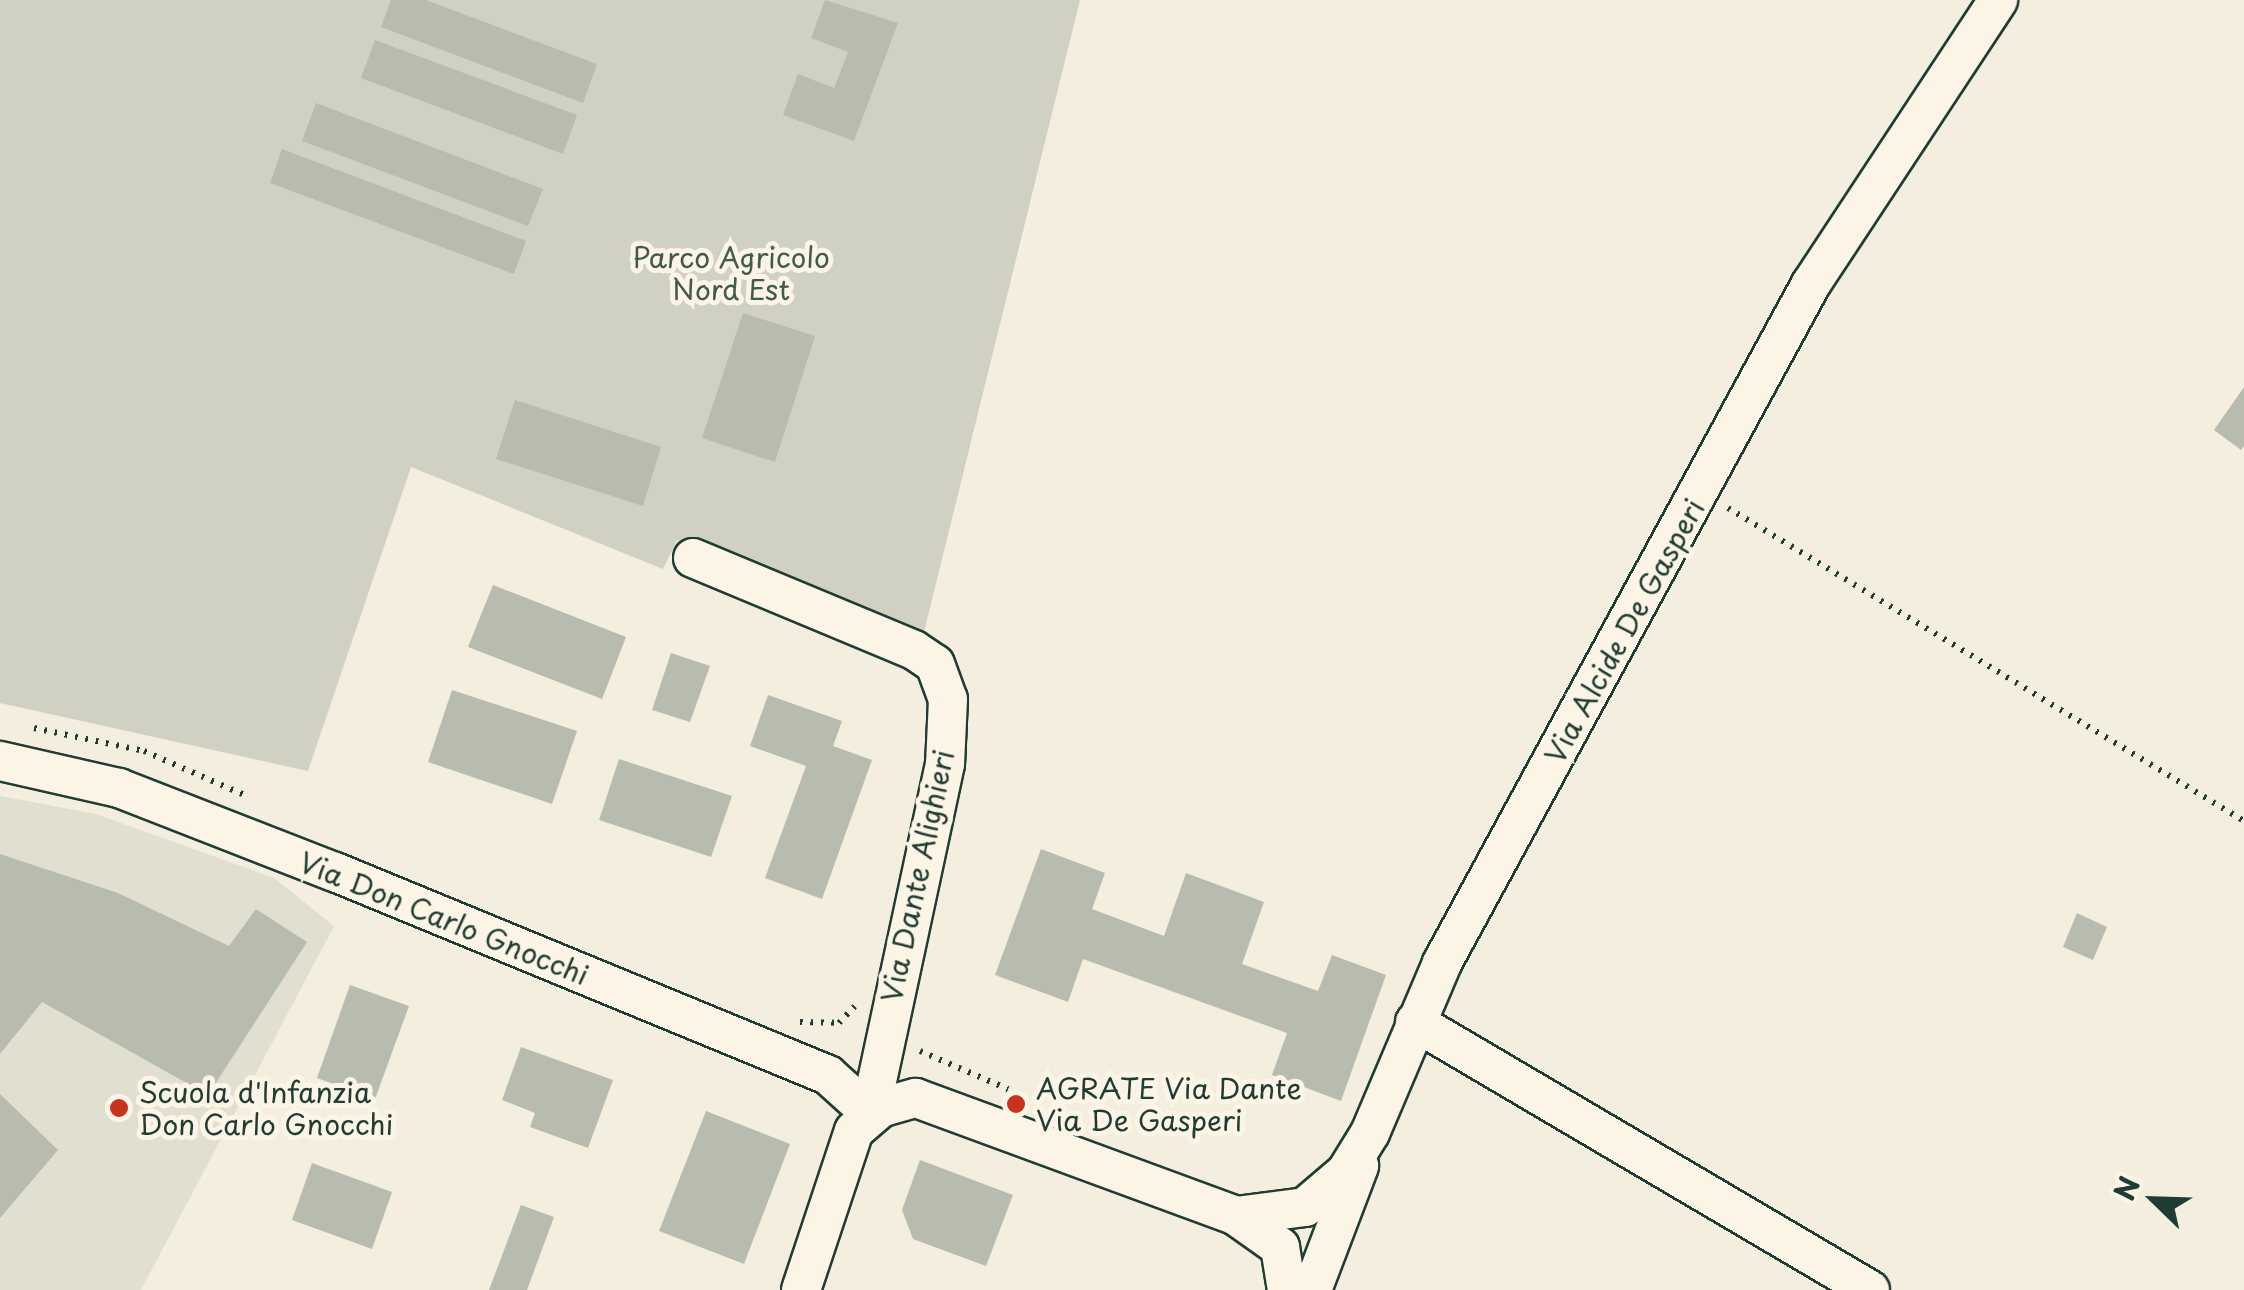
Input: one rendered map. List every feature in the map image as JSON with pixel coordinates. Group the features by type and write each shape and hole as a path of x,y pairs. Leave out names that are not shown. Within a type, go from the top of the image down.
{"street":[{"name":"Via Alcide De Gasperi","path":"1236,1216 1285,1214 1316,1202 1346,1172 1370,1134 1415,1022 1819,271 1998,0"},
{"name":"Via Dante Alighieri","path":"693,558 935,664 948,699 945,764 896,975 870,1114 842,1155 802,1290"},
{"name":"Via Don Carlo Gnocchi","path":"0,760 119,788 334,872 828,1074 870,1114"},
{"path":"1415,1022 1870,1290"},
{"path":"870,1114 926,1099 1236,1216 1280,1247 1287,1290"},
{"path":"1312,1290 1370,1134"}],"path":[{"path":"1726,507 2244,822"},
{"path":"16,726 144,751 252,800"},
{"path":"791,1022 839,1023 864,998 876,970 896,975"},
{"path":"919,1042 922,1055 1021,1095"}],"shaded area":[{"name":"Scuola d'Infanzia Don Carlo Gnocchi","path":"0,796 96,814 274,878 334,926 141,1290 0,1290"}],"green space":[{"name":"Parco Agricolo Nord Est","path":"0,0 1080,0 924,632 677,540 663,569 411,467 308,771 0,703"}],"building":[{"path":"391,0 426,0 597,64 583,103 381,27"},
{"path":"825,0 898,23 854,141 783,115 798,74 834,88 848,52 811,38"},
{"path":"375,40 577,115 563,154 361,78"},
{"path":"316,103 543,189 528,226 302,141"},
{"path":"282,149 526,241 514,274 270,183"},
{"path":"743,313 815,336 775,462 702,438"},
{"path":"2244,387 2244,446 2241,450 2214,430"},
{"path":"515,400 661,447 643,506 496,459"},
{"path":"493,585 626,637 602,699 468,647"},
{"path":"671,653 710,666 690,722 652,710"},
{"path":"452,690 577,731 552,804 428,762"},
{"path":"768,695 842,721 833,746 872,760 822,899 765,878 806,766 750,746"},
{"path":"619,759 732,796 711,857 599,820"},
{"path":"1041,849 1105,873 1092,909 1164,936 1186,873 1264,902 1242,964 1318,991 1332,955 1386,975 1341,1101 1272,1075 1287,1033 1083,959 1068,1002 995,975"},
{"path":"0,854 118,893 229,946 256,909 307,942 208,1095 42,1002 0,1054"},
{"path":"2077,913 2107,927 2093,960 2063,947"},
{"path":"350,985 409,1006 375,1099 317,1078"},
{"path":"521,1047 613,1080 588,1148 530,1127 535,1113 502,1100"},
{"path":"0,1094 58,1150 0,1218"},
{"path":"706,1111 790,1144 744,1264 659,1231"},
{"path":"920,1160 1013,1195 986,1266 913,1239 902,1210"},
{"path":"312,1163 392,1192 372,1249 292,1220"},
{"path":"521,1205 554,1217 527,1290 489,1290"}],"place":[{"name":"AGRATE Via Dante Via De Gasperi","path":"1016,1104"},
{"name":"Scuola d'Infanzia Don Carlo Gnocchi","path":"119,1108"}]}
